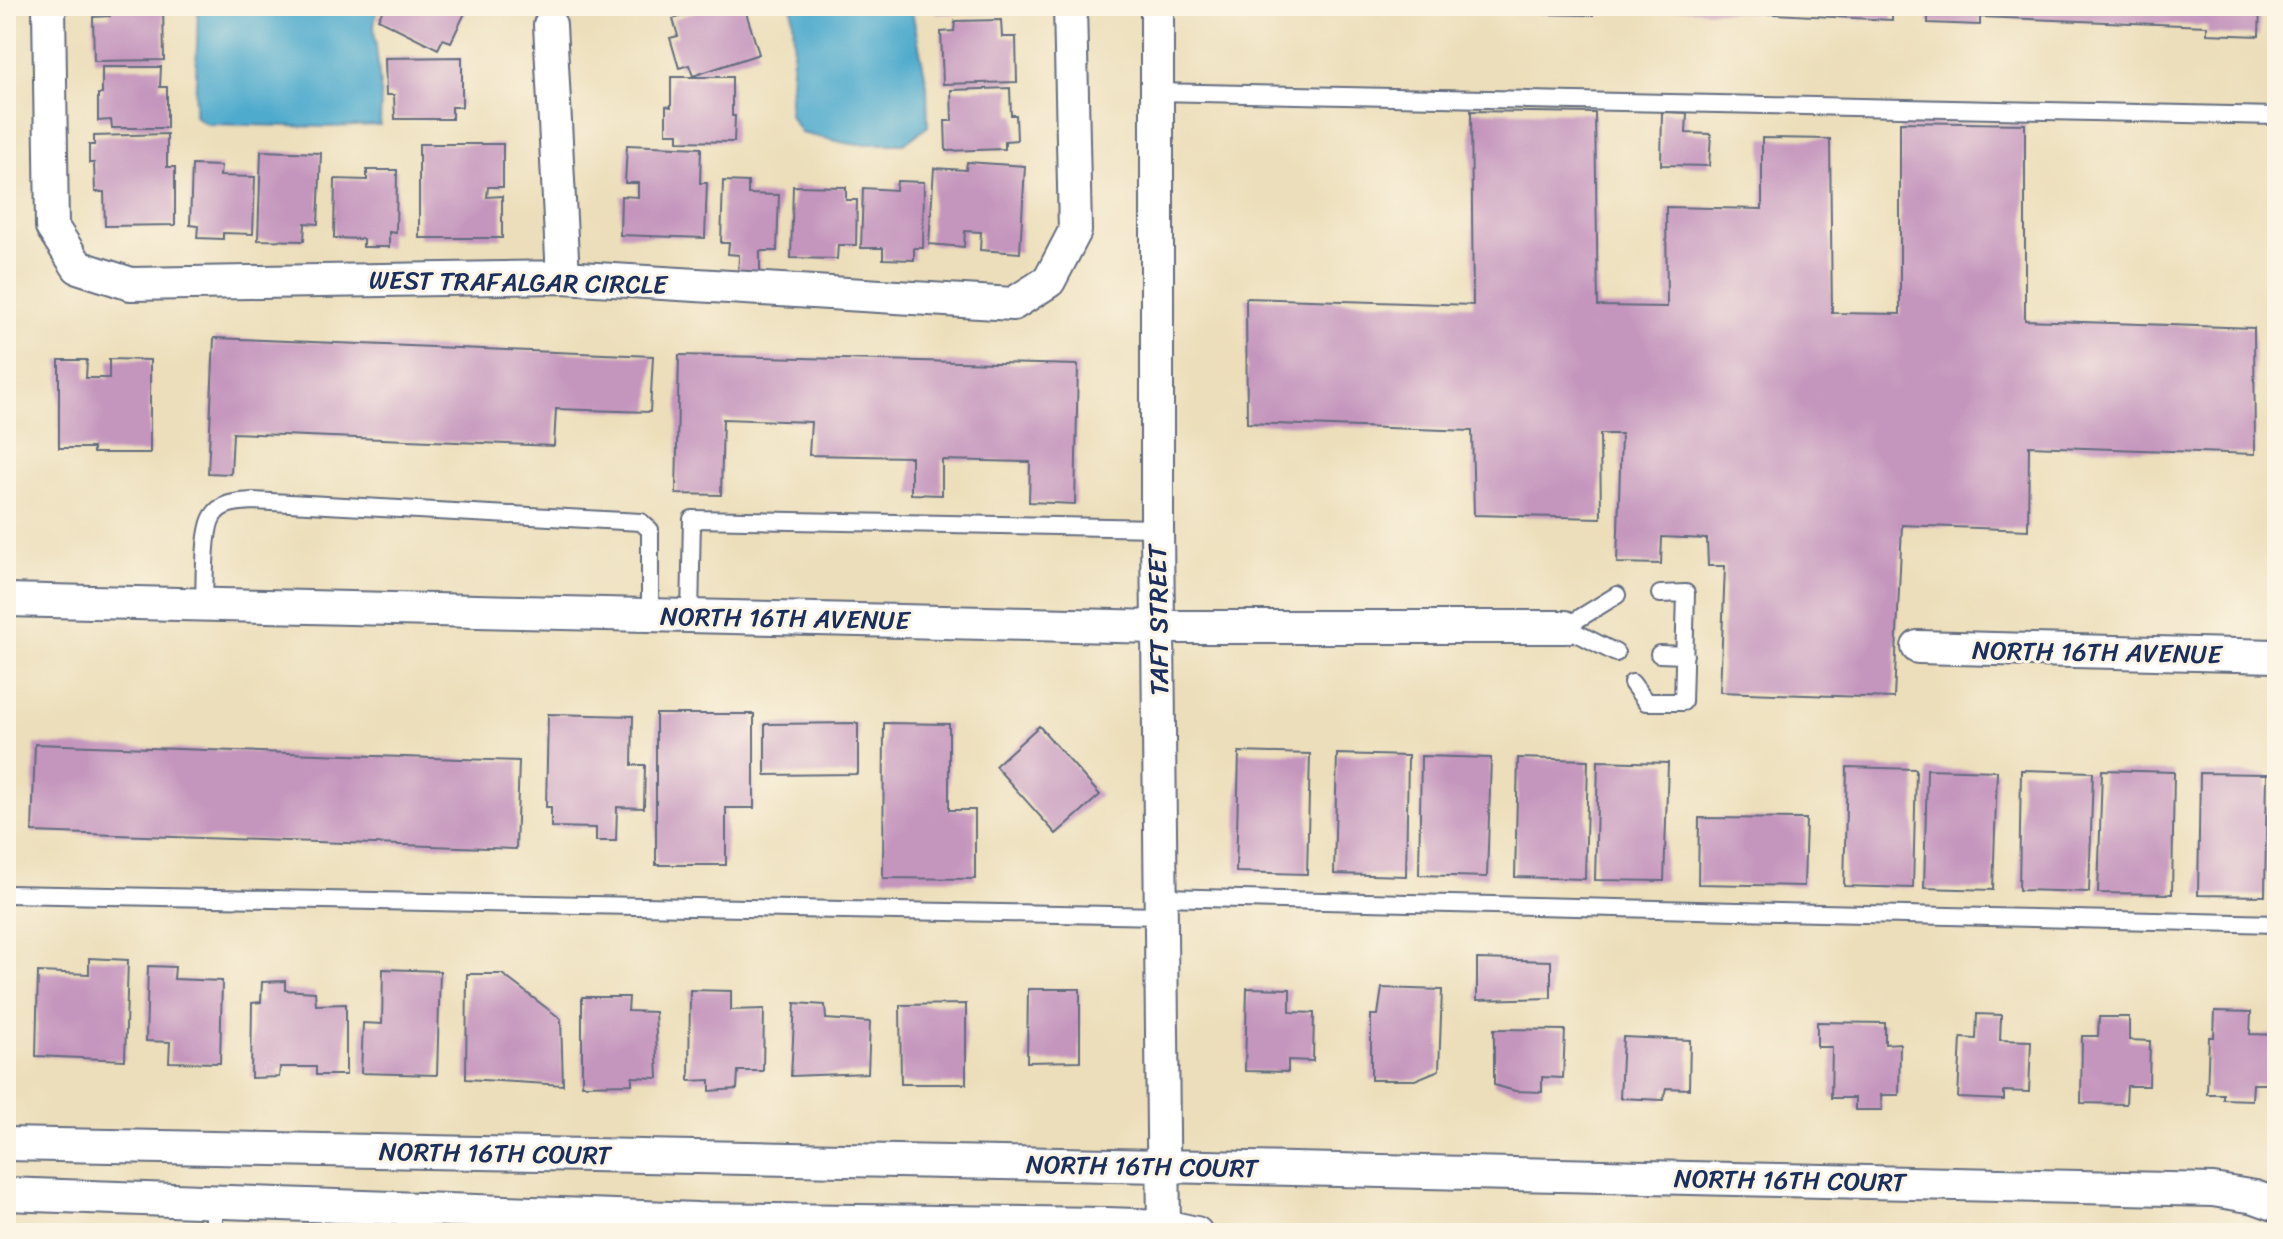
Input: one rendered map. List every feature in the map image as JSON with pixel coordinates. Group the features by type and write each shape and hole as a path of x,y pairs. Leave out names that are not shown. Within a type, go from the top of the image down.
{"street":[{"name":"WEST TRAFALGAR CIRCLE","path":"49,6 52,227 78,267 131,284 563,277 1013,304 1049,281 1075,231 1070,6"},
{"name":"TAFT STREET","path":"1157,6 1157,528 1164,1230"},
{"path":"550,25 563,277"},
{"name":"NORTH 16TH AVENUE","path":"6,600 1158,627 1565,627"},
{"name":"NORTH 16TH AVENUE","path":"1918,647 2277,656"},
{"name":"NORTH 16TH COURT","path":"6,1144 2213,1190 2270,1197"},
{"path":"6,1194 214,1217 466,1216 697,1226 1164,1230 1196,1233"}],"lane":[{"path":"1156,92 2277,116"},
{"path":"204,604 208,528 214,513 232,502 253,501 641,522 650,530 650,615"},
{"path":"690,616 692,519 1157,528"},
{"path":"1632,683 1646,702 1683,702 1686,593 1660,594"},
{"path":"1565,627 1617,595"},
{"path":"1565,627 1616,653"},
{"path":"1659,654 1685,655"},
{"path":"6,894 2277,924"}],"water":[{"path":"198,6 377,6 374,26 381,96 380,125 206,124 195,116"},
{"path":"792,6 911,6 927,85 928,126 904,144 850,144 801,133 789,114 794,39"}],"building":[{"path":"109,6 163,6 164,60 94,61 93,17 110,16"},
{"path":"385,6 458,6 457,9 465,13 451,42 443,39 438,49 378,19"},
{"path":"714,6 744,6 759,54 693,76 689,65 679,68 670,38 678,36 673,19"},
{"path":"936,6 1007,6 1007,14 936,14"},
{"path":"1541,6 1593,6 1593,15 1540,14"},
{"path":"1892,6 1892,20 1653,8"},
{"path":"1928,6 2260,6 2259,36 2207,34 2207,26 1980,17 1980,25 1928,23"},
{"path":"1001,20 1002,37 1016,37 1017,82 943,84 941,32 954,31 955,21"},
{"path":"462,57 462,107 452,107 452,119 395,119 394,95 386,95 385,58"},
{"path":"102,67 161,67 160,87 167,87 167,128 112,128 111,120 98,121"},
{"path":"671,77 732,77 734,142 678,141 678,133 666,133 666,106 671,107"},
{"path":"1010,88 1011,115 1016,115 1017,140 1005,141 1005,149 946,151 945,121 952,121 951,90"},
{"path":"1471,111 1595,113 1598,306 1667,307 1666,207 1762,209 1762,138 1830,139 1832,313 1900,314 1900,122 2025,124 2025,320 2254,328 2255,454 2029,446 2028,530 1902,525 1894,698 1720,692 1725,566 1708,566 1707,539 1662,537 1661,564 1617,563 1621,434 1600,434 1601,518 1474,515 1472,431 1247,423 1246,298 1473,305"},
{"path":"1662,112 1687,113 1686,133 1711,134 1709,166 1661,165"},
{"path":"167,134 167,167 175,167 175,225 105,226 104,192 95,192 94,163 89,163 89,145 94,145 94,136"},
{"path":"419,144 503,144 503,187 488,187 487,197 502,196 502,238 419,238"},
{"path":"627,145 701,148 700,183 707,183 705,238 620,235 621,196 638,197 638,183 625,183"},
{"path":"261,151 321,153 318,224 305,223 304,241 258,240"},
{"path":"967,162 1025,166 1020,253 980,250 981,232 965,231 964,247 929,244 934,168 966,170"},
{"path":"192,165 221,166 220,176 255,177 253,234 223,233 223,239 197,238 198,226 190,225"},
{"path":"367,170 397,170 396,233 389,232 389,247 363,247 363,239 334,238 335,179 367,180"},
{"path":"723,181 748,182 748,194 779,195 777,251 760,251 760,283 738,282 739,255 728,254 729,243 721,243"},
{"path":"897,181 924,182 923,248 914,248 914,260 883,259 883,248 861,248 863,188 896,190"},
{"path":"793,186 846,187 846,200 857,200 856,245 838,245 837,259 791,258"},
{"path":"214,338 653,356 650,412 556,409 554,446 233,433 231,474 208,473"},
{"path":"679,355 1078,365 1075,504 1029,502 1030,462 942,460 942,495 911,494 911,457 809,455 811,422 723,419 721,495 676,494"},
{"path":"109,359 150,360 150,453 93,453 93,448 59,448 59,360 87,360 86,378 109,378"},
{"path":"548,714 633,716 632,765 645,765 644,808 617,807 616,841 596,841 596,828 551,827 551,807 546,807"},
{"path":"656,714 754,714 754,808 726,808 726,865 656,865"},
{"path":"858,723 858,774 765,775 765,724"},
{"path":"884,723 949,724 949,810 975,810 975,879 883,878"},
{"path":"1039,726 1100,795 1056,834 995,766"},
{"path":"35,744 519,761 516,849 32,832"},
{"path":"1239,752 1310,754 1307,874 1236,872"},
{"path":"1337,754 1408,756 1406,876 1334,874"},
{"path":"1421,756 1491,758 1487,877 1419,875"},
{"path":"1518,758 1588,760 1585,879 1515,877"},
{"path":"1598,761 1668,763 1664,881 1595,880"},
{"path":"1847,767 1916,769 1913,888 1844,886"},
{"path":"1927,769 1997,771 1993,890 1924,888"},
{"path":"2021,770 2093,772 2089,892 2019,890"},
{"path":"2102,770 2174,772 2172,894 2098,893"},
{"path":"2200,773 2267,774 2265,896 2198,895"},
{"path":"1699,818 1806,819 1804,886 1698,884"},
{"path":"89,958 128,960 125,1060 36,1056 38,972 89,974"},
{"path":"1477,959 1551,961 1551,998 1477,1000"},
{"path":"148,966 175,967 174,979 222,981 220,1063 169,1062 170,1042 146,1041"},
{"path":"383,969 440,971 437,1075 361,1073 363,1023 382,1024"},
{"path":"467,974 502,974 561,1019 563,1085 466,1079"},
{"path":"285,981 285,990 315,992 316,1005 346,1004 346,1075 316,1075 316,1067 280,1067 279,1077 251,1078 252,1003 261,1002 262,982"},
{"path":"1247,988 1290,989 1290,1012 1314,1013 1313,1061 1288,1060 1288,1072 1245,1071"},
{"path":"1382,988 1442,990 1439,1070 1415,1080 1371,1080 1371,1015 1378,1015"},
{"path":"1028,989 1080,989 1080,1061 1027,1062"},
{"path":"690,990 731,991 731,1010 764,1009 763,1071 738,1071 737,1089 710,1091 710,1080 689,1081"},
{"path":"582,997 629,997 628,1011 655,1012 658,1078 632,1077 632,1084 582,1085"},
{"path":"795,1003 825,1005 826,1019 870,1022 868,1073 791,1076"},
{"path":"966,1004 966,1084 901,1084 900,1005"},
{"path":"2215,1011 2251,1012 2250,1034 2277,1035 2276,1084 2253,1084 2252,1100 2223,1099 2223,1094 2207,1094 2209,1037 2214,1037"},
{"path":"1977,1014 2001,1015 2000,1040 2031,1041 2029,1092 2004,1091 2004,1100 1958,1098 1961,1038 1976,1039"},
{"path":"2099,1017 2129,1017 2129,1040 2150,1041 2149,1086 2127,1086 2126,1104 2081,1103 2082,1036 2098,1036"},
{"path":"1817,1022 1885,1023 1885,1044 1900,1043 1899,1095 1881,1095 1882,1110 1855,1110 1855,1098 1831,1098 1832,1047 1817,1047"},
{"path":"1494,1029 1565,1030 1563,1078 1542,1077 1542,1092 1515,1091 1494,1085"},
{"path":"1623,1037 1690,1040 1689,1089 1666,1088 1663,1100 1620,1098"}]}
